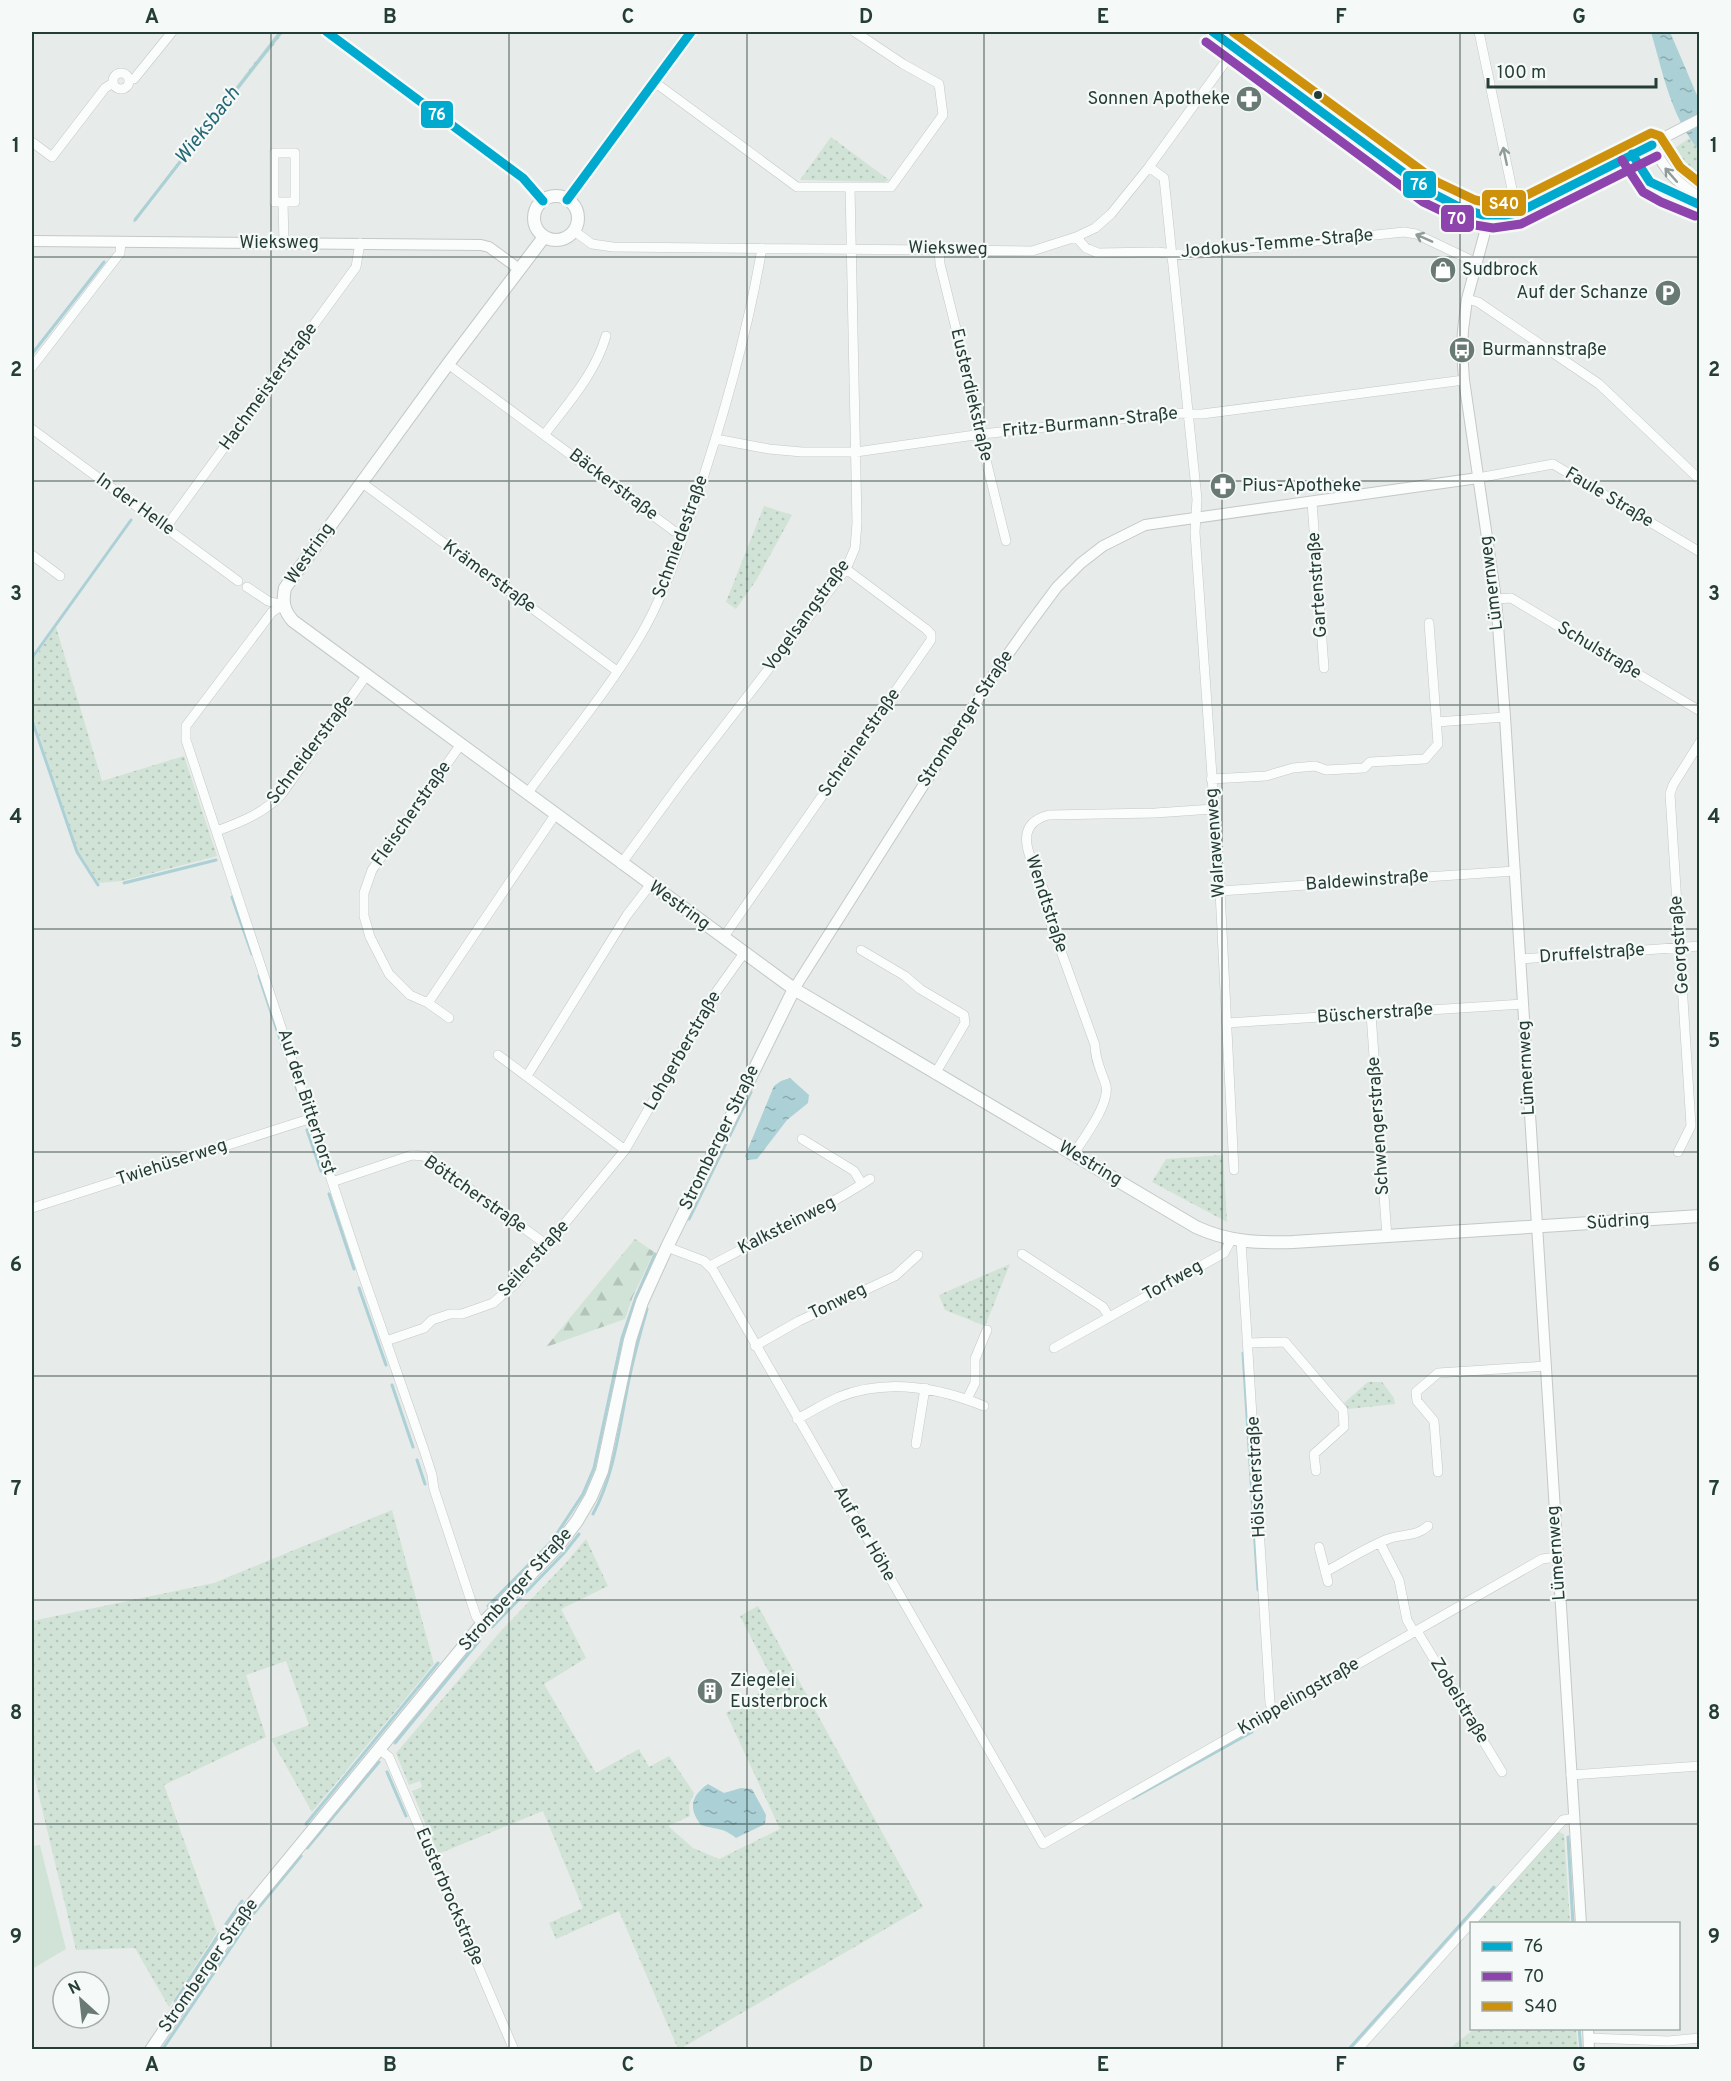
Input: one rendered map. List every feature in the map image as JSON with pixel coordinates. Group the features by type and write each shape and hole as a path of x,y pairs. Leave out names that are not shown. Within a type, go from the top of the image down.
{"main road":[{"path":"567,200 691,32"},
{"path":"551,197 567,200 574,206 577,214 574,231 560,240 544,237 534,224 537,207 551,197"},
{"name":"Westring","path":"544,237 448,364 285,588 283,605 286,614 293,621 794,989 1196,1227 1236,1240 1293,1242 1536,1227"},
{"name":"Stromberger Straße","path":"151,2049 238,1922 482,1624 557,1548 577,1521 602,1471 630,1340 642,1302 794,989"},
{"name":"Südring","path":"1536,1227 1700,1216"}],"street":[{"path":"32,142 52,157 105,88 113,84 122,90 128,86 129,79 134,79 172,32"},
{"path":"327,32 523,178 543,201"},
{"path":"653,81 797,188 891,187 943,115 943,99 939,84 903,64 855,32"},
{"path":"1213,32 1430,192 1446,201 1489,217 1503,217 1517,213 1700,119"},
{"name":"Wieksweg","path":"574,231 592,244 613,247 1032,251 1076,237 1095,228 1111,214 1247,32"},
{"path":"1479,32 1517,213"},
{"path":"1652,144 1666,170 1700,198"},
{"path":"274,153 295,153 295,202 284,202 274,202 274,153"},
{"path":"1632,154 1650,182 1700,205"},
{"name":"Walrawenweg","path":"1149,166 1164,178 1197,499 1196,532 1220,891 1234,1170"},
{"name":"Vogelsangstraße","path":"621,864 681,782 846,569 855,548 856,452 850,187"},
{"path":"284,202 284,243"},
{"name":"Lümernweg","path":"1489,217 1467,299 1462,330 1464,380 1496,599 1505,717 1581,1922"},
{"name":"Jodokus-Temme-Straße","path":"1076,237 1086,248 1098,253 1185,255 1404,232 1416,234 1477,263"},
{"name":"Wieksweg","path":"32,241 481,245 489,247 519,269"},
{"path":"32,367 120,253 121,242"},
{"name":"Hachmeisterstraße","path":"166,527 356,267 360,243"},
{"name":"Schmiedestraße","path":"527,794 617,671 639,638 658,601 684,534 716,439 754,295 762,248"},
{"name":"Eusterdiekstraße","path":"939,249 942,274 1006,541"},
{"path":"1467,299 1478,302 1599,384 1700,480"},
{"path":"545,434 593,370 606,336"},
{"name":"Bäckerstraße","path":"448,364 674,531 684,534"},
{"name":"Fritz-Burmann-Straße","path":"716,439 769,449 802,452 856,452 982,434 1178,413 1202,414 1464,380"},
{"name":"In der Helle","path":"32,429 238,580"},
{"name":"Faule Straße","path":"1478,478 1553,464 1700,552"},
{"name":"Stromberger Straße","path":"794,989 994,674 1057,587 1096,552 1124,534 1145,525 1478,478"},
{"name":"Krämerstraße","path":"361,482 617,671"},
{"name":"Gartenstraße","path":"1312,502 1324,668"},
{"path":"32,555 60,576"},
{"name":"Schreinerstraße","path":"723,938 931,640 931,634 926,629 846,569"},
{"path":"247,587 268,602 283,605"},
{"name":"Schulstraße","path":"1496,599 1511,598 1700,711"},
{"name":"Auf der Bitterhorst","path":"283,605 272,612 186,726 186,740 427,1459 434,1489 472,1605 482,1624"},
{"path":"1211,779 1266,776 1293,768 1315,766 1326,770 1364,768 1370,762 1425,759 1438,744 1430,623"},
{"name":"Schneiderstraße","path":"217,831 260,812 280,795 366,676"},
{"path":"1436,722 1505,717"},
{"name":"Georgstraße","path":"1678,1152 1691,1126 1670,794 1673,785 1700,742"},
{"name":"Fleischerstraße","path":"449,1018 428,1003 410,995 388,974 370,937 363,916 364,893 372,870 461,744"},
{"name":"Wendtstraße","path":"1073,1155 1105,1102 1107,1090 1095,1058 1095,1045 1049,918 1048,901 1027,845 1026,834 1030,824 1038,818 1049,815 1155,813 1213,808"},
{"path":"428,1003 555,815"},
{"name":"Baldewinstraße","path":"1220,891 1515,871"},
{"path":"527,1076 627,915 650,885"},
{"name":"Druffelstraße","path":"1520,959 1700,946"},
{"path":"861,950 964,1015 966,1023 935,1074"},
{"name":"Lohgerberstraße","path":"579,1208 625,1150 714,995 744,953"},
{"name":"Büscherstraße","path":"1227,1023 1523,1005"},
{"name":"Schwengerstraße","path":"1371,1014 1387,1237"},
{"path":"498,1055 625,1150"},
{"name":"Twiehüserweg","path":"32,1208 312,1118"},
{"name":"Kalksteinweg","path":"710,1266 805,1218 866,1182 854,1171 802,1139"},
{"name":"Böttcherstraße","path":"333,1182 412,1155 424,1156 547,1245"},
{"name":"Seilerstraße","path":"386,1341 424,1328 432,1320 450,1314 462,1314 493,1303 505,1295 579,1208"},
{"name":"Torfweg","path":"1054,1348 1224,1252 1236,1240"},
{"name":"Hölscherstraße","path":"1236,1240 1249,1343 1270,1703 1273,1712"},
{"path":"667,1247 704,1261 710,1266"},
{"path":"1022,1254 1103,1307 1109,1317"},
{"name":"Tonweg","path":"755,1346 800,1321 895,1276 918,1255"},
{"name":"Auf der Höhe","path":"710,1266 1043,1844"},
{"path":"967,1399 975,1383 975,1359 987,1330"},
{"path":"1249,1343 1285,1342 1343,1410 1344,1427 1314,1454 1316,1472"},
{"path":"1438,1472 1434,1421 1417,1401 1416,1392 1438,1372 1546,1366"},
{"path":"797,1419 838,1398 860,1390 887,1386 925,1388 984,1406"},
{"path":"916,1444 925,1388"},
{"path":"1325,1572 1391,1538 1418,1534 1428,1526"},
{"name":"Zobelstraße","path":"1380,1543 1399,1580 1407,1620 1502,1772"},
{"path":"1319,1547 1328,1582"},
{"name":"Knippelingstraße","path":"1043,1844 1542,1559 1557,1557"},
{"name":"Eusterbrockstraße","path":"379,1749 389,1757 514,2049"},
{"path":"1571,1774 1700,1767"},
{"path":"1471,1922 1563,1820 1574,1818"},
{"path":"1357,2049 1470,1923"},
{"path":"1588,2039 1668,2041 1700,2038"}],"green space":[{"path":"278,32 284,32 133,224 134,219"},
{"path":"1699,132 1699,180 1678,165 1673,149"},
{"path":"831,137 889,180 884,182 800,180"},
{"path":"764,506 792,515 757,579 736,609 726,602"},
{"path":"56,627 102,781 184,756 217,856 122,881 99,883 78,851 32,714 32,661"},
{"path":"1223,1155 1227,1222 1152,1182 1166,1159"},
{"path":"635,1239 654,1252 625,1319 546,1347"},
{"path":"1010,1264 985,1326 945,1310 939,1295"},
{"path":"1368,1382 1382,1382 1394,1398 1395,1404 1348,1409 1344,1403"},
{"path":"392,1510 434,1664 312,1812 271,1739 309,1725 286,1661 246,1675 266,1737 164,1785 217,1932 169,2007 135,1948 76,1950 32,1767 32,1621 214,1583"},
{"path":"586,1539 608,1586 561,1609 586,1658 544,1684 596,1773 639,1749 649,1767 669,1756 694,1793 689,1805 690,1816 668,1826 693,1848 719,1859 780,1829 726,1713 775,1684 740,1616 758,1606 923,1907 680,2049 678,2049 619,1911 556,1939 549,1923 583,1908 543,1811 438,1854 412,1791 422,1787 420,1781 409,1785 396,1753 500,1632"},
{"path":"1559,1832 1564,1834 1570,1922 1480,1922 1478,1920"},
{"path":"40,1845 66,1949 32,1969 32,1846"},
{"path":"1473,2030 1576,2030 1578,2049 1449,2049"}],"water":[{"path":"1651,32 1670,32 1699,100 1699,150 1689,137 1675,109"},
{"path":"790,1078 809,1095 808,1103 787,1120 757,1159 747,1160 745,1156 774,1086"},
{"path":"708,1784 724,1793 741,1788 752,1789 766,1815 765,1824 736,1838 723,1830 701,1825 694,1813 693,1803 698,1793"}],"waterway":[{"name":"Wieksbach","path":"135,220 281,32"},
{"name":"Wieksbach","path":"32,354 104,262"},
{"path":"32,658 131,520"},
{"path":"32,720 77,852 98,885"},
{"path":"124,883 216,860"},
{"path":"232,897 252,954"},
{"path":"259,976 286,1057"},
{"path":"294,1080 302,1105"},
{"path":"689,1219 751,1092"},
{"path":"307,1130 321,1171"},
{"path":"329,1194 354,1269"},
{"path":"488,1606 552,1541 583,1494 594,1468 622,1338 636,1297 655,1254"},
{"path":"359,1288 386,1365"},
{"path":"593,1514 610,1471 633,1362 647,1309"},
{"path":"1243,1353 1258,1590"},
{"path":"392,1385 413,1447"},
{"path":"417,1460 425,1484"},
{"path":"492,1627 564,1553 579,1534"},
{"path":"395,1743 479,1641"},
{"path":"306,1824 438,1663"},
{"path":"1133,1798 1252,1732"},
{"path":"307,1848 379,1762"},
{"path":"387,1772 406,1816"},
{"path":"1568,1837 1573,1922"},
{"path":"254,1913 301,1856"},
{"path":"1348,2050 1494,1887"},
{"path":"226,1924 242,1901"},
{"path":"162,2050 248,1922"},
{"path":"175,2001 219,1934"},
{"path":"1579,2030 1581,2050"}],"transit line":[{"name":"76","path":"327,32 523,178 543,201"},
{"name":"76","path":"567,200 691,32"},
{"name":"76","path":"1213,32 1430,192 1461,208 1483,215 1517,213 1652,145"},
{"name":"S40","path":"1233,32 1437,182 1475,200 1494,204 1513,202 1651,133 1660,136 1680,167 1700,183"},
{"name":"70","path":"1206,42 1423,202 1469,224 1493,228 1521,224 1657,156"},
{"name":"76","path":"1632,154 1650,182 1700,205"},
{"name":"70","path":"1622,160 1643,192 1695,216"}],"place":[{"name":"Sonnen Apotheke","path":"1249,99"},
{"name":"Sudbrock","path":"1443,270"},
{"name":"Auf der Schanze","path":"1668,293"},
{"name":"Burmannstraße","path":"1462,350"},
{"name":"Pius-Apotheke","path":"1223,486"},
{"name":"Ziegelei Eusterbrock","path":"710,1691"}]}
